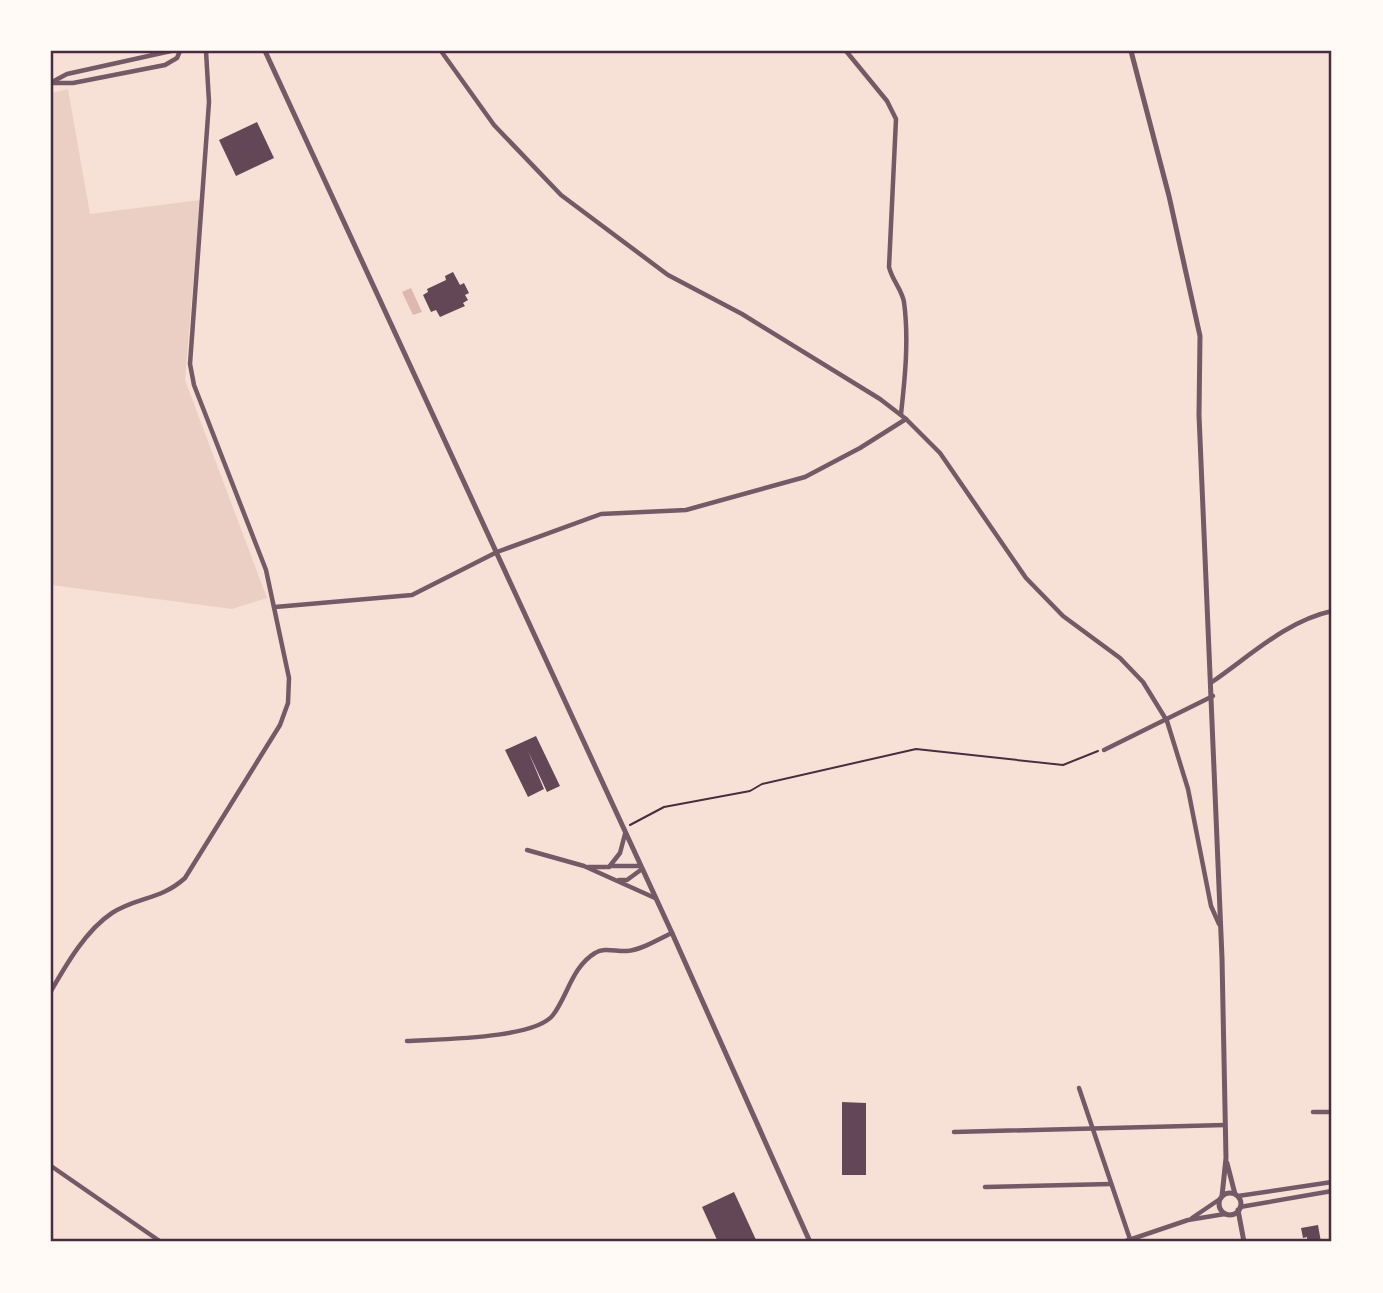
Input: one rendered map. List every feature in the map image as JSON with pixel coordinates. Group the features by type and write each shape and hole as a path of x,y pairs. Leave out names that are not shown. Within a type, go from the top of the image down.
{"street":[{"path":"51,83 67,75 171,51"},
{"path":"51,83 73,83 165,65 177,58 180,51"},
{"path":"51,991 64,968 112,913 170,891 185,878 280,725 288,703 289,678 266,570 194,385 190,364 209,102 206,51"},
{"path":"264,51 656,898 810,1242"},
{"path":"441,51 494,125 561,195 668,275 825,364 904,417 940,453 1043,597 1063,616 1121,658 1143,682 1167,721 1188,789 1211,906 1221,928"},
{"path":"846,51 887,101 895,119 897,141 889,267 892,281 904,298 904,417"},
{"path":"1131,51 1169,196 1200,336 1200,424 1213,696 1226,1125 1226,1158 1220,1209 1239,1225"},
{"path":"275,607 412,595 497,552 601,514 686,510 804,477 860,448 904,417"},
{"path":"1212,682 1279,633 1298,622 1332,611"},
{"path":"1104,750 1213,696"},
{"path":"609,867 620,853 624,832"},
{"path":"527,850 584,866 656,898"},
{"path":"584,866 641,868"},
{"path":"615,880 627,880 641,868"},
{"path":"407,1041 513,1034 540,1025 556,1011 572,976 593,954 600,951 632,950 672,933"},
{"path":"1079,1088 1131,1241"},
{"path":"1314,1112 1332,1112"},
{"path":"954,1132 1226,1125"},
{"path":"1226,1158 1244,1242"},
{"path":"51,1166 161,1242"},
{"path":"1188,1220 1221,1198 1332,1182"},
{"path":"985,1187 1111,1184"},
{"path":"1123,1242 1188,1220 1332,1191"}],"path":[{"path":"624,832 664,807 750,791 762,784 916,749 1063,765 1104,750"}],"shaded area":[{"path":"68,89 90,214 200,200 185,380 267,598 232,609 51,585 51,93"},
{"path":"411,288 422,312 413,315 402,292"}],"building":[{"path":"257,122 274,158 236,176 219,140"},
{"path":"453,272 460,285 464,283 469,293 465,295 468,300 463,303 465,306 440,317 436,310 431,312 423,295 428,292 427,289 446,280 445,276"},
{"path":"536,736 560,786 547,792 528,751 544,789 528,797 505,750"},
{"path":"842,1102 866,1103 866,1175 842,1175"},
{"path":"734,1192 757,1242 718,1242 702,1207"},
{"path":"1318,1225 1321,1242 1307,1242 1307,1237 1303,1238 1301,1228"}]}
